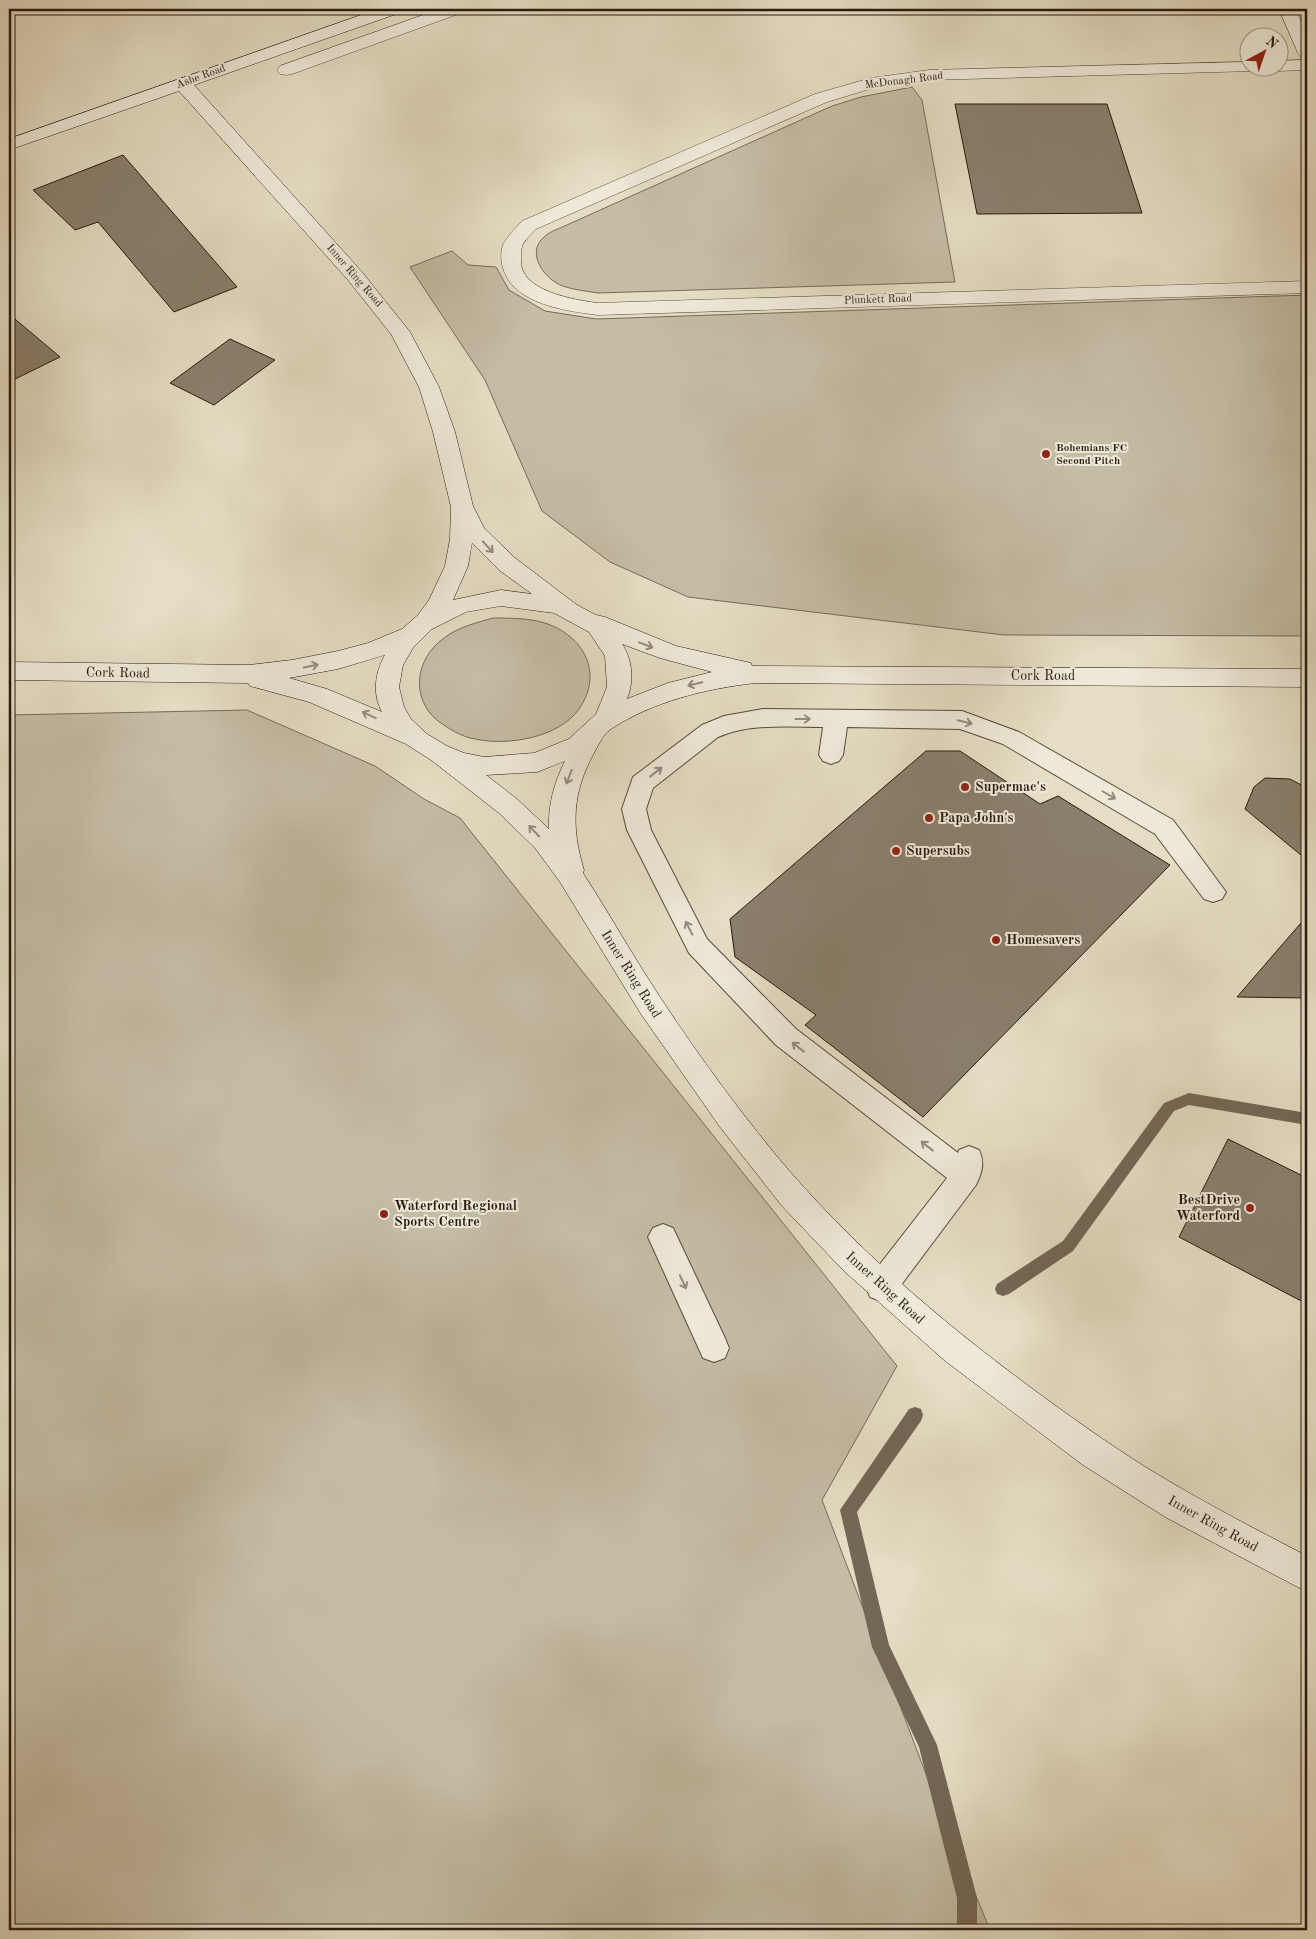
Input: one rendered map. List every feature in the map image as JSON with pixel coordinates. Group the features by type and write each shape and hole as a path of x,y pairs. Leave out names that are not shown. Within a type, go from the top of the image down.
{"main road":[{"name":"Ashe Road","path":"9,145 393,9"},
{"path":"286,70 455,9"},
{"path":"1287,9 1307,53"},
{"path":"374,16 395,30"},
{"path":"1288,66 1307,65"},
{"name":"McDonagh Road","path":"529,226 821,98 871,83 929,75 1238,67"},
{"name":"Inner Ring Road","path":"183,84 354,276 400,332 420,367 438,410 462,506 475,532 494,553 600,630 612,644 619,660 622,676 620,695 612,712 598,728 570,774 565,788 561,813 563,839 576,883"},
{"name":"Plunkett Road","path":"529,226 512,245 510,265 520,282 542,297 567,305 598,309 1307,287"},
{"name":"Inner Ring Road","path":"413,737 401,726 391,710 387,692 388,673 394,657 404,641 419,628 443,600 454,578 461,546 462,506"},
{"path":"228,675 277,671 338,660 376,649 456,607 478,601 501,598 524,598 546,601 648,646 667,652 726,666 778,673"},
{"name":"Cork Road","path":"9,671 228,675"},
{"path":"228,675 275,683 316,694 359,711 413,737 441,755 458,761 483,766 510,766 535,762 560,754 581,743 598,728 642,702 681,687 736,675 778,673"},
{"name":"Cork Road","path":"778,673 1307,678"},
{"name":"Inner Ring Road","path":"441,755 494,794 527,823 543,841 576,883 652,1009 709,1092 794,1196 845,1253 881,1287 992,1379 1099,1456 1174,1503 1307,1574"}],"lane":[{"path":"881,1287 968,1166 786,1037 698,946 639,830 634,809 642,784 710,731 724,725 763,718 962,720 1011,738 1164,827 1213,892"},
{"path":"831,755 836,719"},
{"path":"663,1238 714,1348"}],"shaded area":[{"path":"912,87 922,100 955,282 598,293 556,283 544,272 540,265 536,251 539,243 552,231 832,106 861,97"},
{"path":"452,251 468,265 496,267 509,290 545,311 596,319 1307,295 1307,636 1004,635 688,597 610,562 542,511 485,380 410,267"},
{"path":"493,618 526,619 545,623 559,629 570,637 586,657 590,669 590,682 586,696 579,709 559,727 546,733 517,740 488,741 470,738 456,732 438,721 429,712 420,690 422,667 427,657 434,647 449,634"},
{"name":"Waterford Regional Sports Centre","path":"247,710 375,766 424,799 460,818 897,1366 822,1500 929,1782 990,1930 9,1930 9,715"}],"building":[{"path":"955,104 1107,104 1142,213 977,214"},
{"path":"123,155 237,287 174,312 98,222 75,230 33,190"},
{"path":"9,314 60,357 9,382"},
{"path":"230,339 275,360 214,405 170,383"},
{"path":"926,751 960,751 1040,804 1058,796 1170,865 923,1117 805,1025 816,1015 735,957 730,919"},
{"path":"1265,778 1290,779 1307,788 1307,860 1245,809 1254,787"},
{"path":"1307,916 1307,998 1237,997"},
{"name":"BestDrive Waterford","path":"1228,1139 1307,1178 1307,1304 1179,1237"}],"waterway":[{"path":"1003,1289 1068,1246 1169,1107 1189,1099 1307,1119"},
{"path":"915,1415 848,1510 881,1647 928,1745 967,1898 967,1930"}],"place":[{"name":"Bohemians FC Second Pitch","path":"1046,454"},
{"name":"Supermac's","path":"965,787"},
{"name":"Papa John's","path":"929,818"},
{"name":"Supersubs","path":"896,851"},
{"name":"Homesavers","path":"996,940"},
{"name":"BestDrive Waterford","path":"1250,1208"},
{"name":"Waterford Regional Sports Centre","path":"384,1214"}]}
